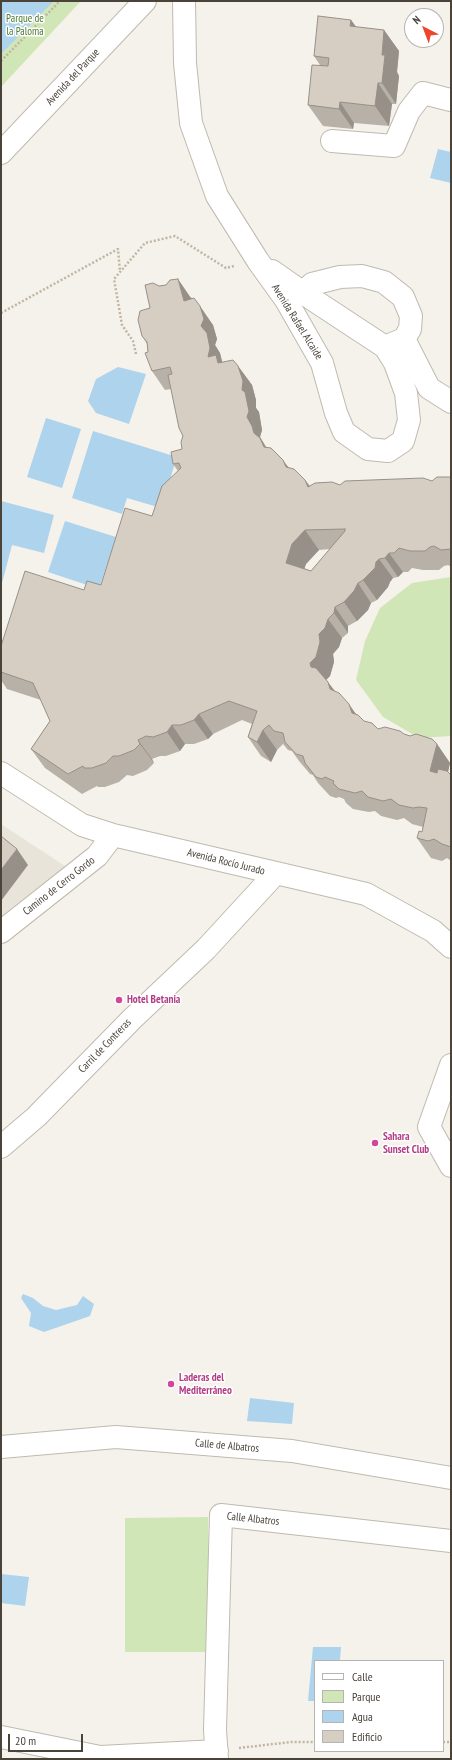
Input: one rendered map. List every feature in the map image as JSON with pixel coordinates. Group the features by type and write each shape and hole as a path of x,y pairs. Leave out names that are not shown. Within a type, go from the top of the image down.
{"street":[{"name":"Avenida del Parque","path":"1,153 145,1"},
{"name":"Avenida Rafael Alcaide","path":"184,1 185,63 190,123 217,196 258,261 286,300 322,363 336,413 344,432 368,449 388,451 403,441 409,420 406,393 395,363 394,343 312,299 258,261"},
{"path":"332,141 394,146 409,111 423,93 451,100"},
{"path":"312,299 308,288 312,284 340,277 362,276 384,282 403,296 411,316 410,329 394,343 429,388 451,402"},
{"name":"Avenida Rocío Jurado","path":"1,773 82,825 113,835 366,894 433,931 451,947"},
{"name":"Camino de Cerro Gordo","path":"1,932 97,856 113,835"},
{"name":"Carril de Contreras","path":"1,1147 36,1117 132,1019 206,949 275,874"},
{"path":"451,1065 429,1127 451,1166"},
{"name":"Calle de Albatros","path":"1,1447 116,1437 292,1452 451,1478"},
{"name":"Calle Albatros","path":"216,1747 221,1515 451,1541"},
{"path":"1,1737 100,1757 216,1747"}],"path":[{"path":"1,61 60,1"},
{"path":"136,354 134,341 122,325 114,279 145,243 175,236 226,268 258,261"},
{"path":"1,313 118,249 120,272"},
{"path":"216,1747 314,1742"}],"shaded area":[{"path":"1,824 68,868 1,919"}],"green space":[{"name":"Parque de la Paloma","path":"1,1 81,1 1,87"},
{"path":"451,577 451,736 419,738 383,717 356,680 365,641 380,608 412,583"},
{"path":"208,1517 208,1652 125,1652 125,1518"}],"water":[{"path":"1,1 54,1 1,54"},
{"path":"438,149 451,152 451,183 430,178"},
{"path":"118,367 146,374 129,424 96,413 88,401 96,379"},
{"path":"46,418 81,429 62,488 27,477"},
{"path":"93,431 177,457 161,508 127,498 122,514 72,498"},
{"path":"1,501 54,515 44,553 12,545 1,587"},
{"path":"65,521 116,537 99,589 48,572"},
{"path":"23,1294 33,1298 43,1306 56,1310 77,1305 83,1296 94,1304 90,1316 44,1332 29,1326 31,1313 21,1298"},
{"path":"250,1398 294,1403 292,1424 247,1421"},
{"path":"1,1574 29,1577 25,1606 1,1603"},
{"path":"313,1647 341,1647 340,1660 314,1660 314,1701 308,1701"}],"building":[{"path":"318,16 351,20 350,26 384,30 382,55 385,55 382,83 378,83 375,106 340,102 339,109 308,105 312,65 328,66 329,58 314,56"},
{"path":"178,279 184,301 194,298 200,306 204,319 201,326 207,333 210,348 208,357 216,355 218,363 233,360 238,366 243,381 242,390 245,392 249,411 247,417 254,433 260,438 264,447 271,448 283,460 286,467 294,469 305,480 308,487 315,483 332,482 340,485 345,481 423,478 432,481 437,477 451,477 451,549 441,550 434,546 425,551 410,551 399,548 394,553 389,553 385,558 379,559 376,562 375,568 358,583 354,591 344,602 335,607 334,613 328,619 325,628 319,634 320,642 316,657 310,663 311,667 316,668 328,682 330,689 339,693 349,704 352,713 358,715 364,721 372,723 378,729 385,727 400,731 410,736 416,734 432,739 437,744 430,771 437,773 438,769 447,771 451,775 451,847 434,839 428,841 417,838 419,831 422,832 427,808 413,808 399,805 391,799 383,801 368,797 362,791 355,793 339,789 333,783 334,781 325,777 322,779 316,777 305,763 303,756 296,754 285,742 283,733 274,731 269,725 263,730 257,742 248,737 257,711 229,701 199,714 194,720 181,725 172,725 167,732 153,737 146,736 138,740 140,744 134,750 119,756 113,756 106,763 92,768 84,768 83,766 68,774 31,749 50,721 33,683 1,672 1,646 25,571 84,590 87,581 101,585 125,508 152,516 162,486 181,468 179,463 173,464 171,452 182,449 181,442 183,436 179,428 168,375 172,374 170,367 152,371 145,353 148,352 147,342 142,336 138,320 140,311 150,308 145,285 153,283 159,286 166,285 170,280","holes":["345,529 345,531 311,571 286,563 292,544 305,530"]},
{"path":"1,836 17,849 1,870"}],"place":[{"name":"Hotel Betania","path":"119,1000"},
{"name":"Sahara Sunset Club","path":"375,1143"},
{"name":"Laderas del Mediterráneo","path":"171,1384"}]}
